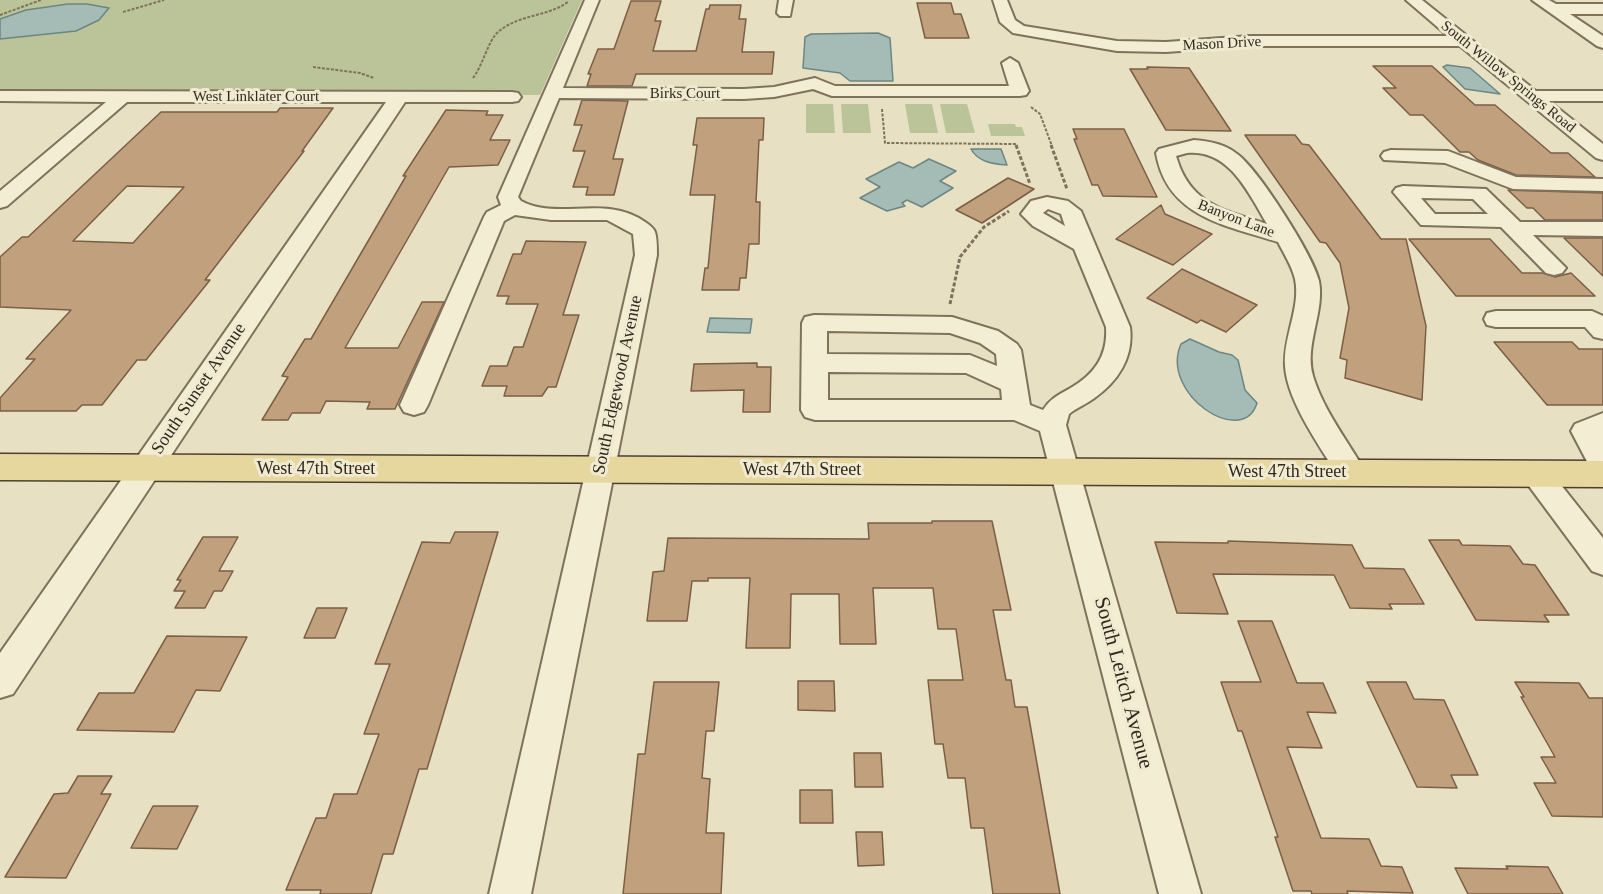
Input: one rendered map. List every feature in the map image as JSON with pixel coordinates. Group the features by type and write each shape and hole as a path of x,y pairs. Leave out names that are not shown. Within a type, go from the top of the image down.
{"main road":[{"name":"West 47th Street","path":"0,467 1603,474"}],"street":[{"path":"414,405 495,217 513,207 508,197 555,93 592,0"},
{"name":"Mason Drive","path":"1000,0 1008,22 1018,30 1038,35 1117,45 1166,47 1250,41 1464,42"},
{"name":"South Willow Springs Road","path":"1413,0 1603,154"},
{"path":"1546,5 1603,9"},
{"path":"1546,5 1603,44"},
{"name":"Birks Court","path":"555,93 744,94 774,92 814,84 832,90 1020,91 1010,63"},
{"name":"West Linklater Court","path":"0,96 123,96 389,89 512,98"},
{"name":"South Sunset Avenue","path":"0,682 145,468 389,89"},
{"path":"0,202 123,96"},
{"path":"1531,96 1603,96"},
{"name":"Banyon Lane","path":"1285,237 1209,212 1189,200 1168,165 1166,153 1176,148 1201,146 1221,152 1236,162 1285,237 1297,257 1307,281 1299,374 1320,422 1351,473"},
{"path":"1391,156 1448,157 1513,183 1603,185"},
{"name":"South Edgewood Avenue","path":"510,894 646,255 644,232 630,220 605,213 531,213 513,207"},
{"path":"1554,268 1511,225 1603,229"},
{"path":"814,363 970,364 1052,425 1054,414 1062,404 1086,391 1116,361 1119,351 1118,327 1084,245"},
{"path":"1496,319 1592,320 1603,331"},
{"path":"814,323 952,325 989,337 1008,350 1015,397 815,410 814,323"},
{"path":"1603,423 1585,431 1603,465"},
{"name":"South Leitch Avenue","path":"1052,425 1180,894"},
{"path":"1536,474 1603,562"}],"path":[{"path":"0,15 41,0"},
{"path":"123,12 164,0"},
{"path":"468,81 477,75 497,33 521,18 563,7 569,0"},
{"path":"314,68 360,73 389,89"},
{"path":"1029,105 1040,114 1069,195"},
{"path":"882,108 885,143 1016,144 1030,184"},
{"path":"950,304 960,257 984,227 1012,210"}],"green space":[{"path":"0,0 582,0 540,95 0,93"},
{"path":"806,104 833,104 835,133 806,133"},
{"path":"841,104 868,104 871,133 843,133"},
{"path":"905,104 932,104 938,133 910,133"},
{"path":"940,104 967,104 975,133 946,133"},
{"path":"988,124 1015,124 1016,127 1022,127 1025,136 991,136"}],"water":[{"path":"68,4 87,4 109,8 99,20 76,31 0,39 0,19 26,10"},
{"path":"878,33 890,38 893,81 850,81 840,73 803,68 805,37 811,34"},
{"path":"1447,65 1470,68 1500,94 1465,89 1443,67"},
{"path":"971,149 1001,149 1007,165 982,160"},
{"path":"929,159 956,171 940,181 953,188 922,207 907,200 902,203 905,206 887,211 860,198 880,187 866,179 899,162 913,168"},
{"path":"710,318 752,319 750,333 707,332"},
{"path":"1190,339 1219,352 1232,355 1238,360 1245,390 1257,403 1249,416 1236,420 1221,418 1206,410 1192,397 1182,381 1177,363 1181,344"}],"building":[{"path":"631,1 661,1 655,21 661,21 653,51 696,51 706,9 709,9 710,5 741,5 739,19 746,19 742,52 774,52 772,74 636,74 632,86 587,86 591,74 588,74 598,49 614,49"},
{"path":"917,3 951,3 954,14 961,14 969,38 925,38"},
{"path":"1373,66 1432,66 1475,105 1495,105 1551,153 1568,153 1595,177 1516,175 1478,160 1469,152 1460,152 1423,115 1410,115 1383,88 1396,88"},
{"path":"1147,67 1189,68 1231,131 1166,130 1130,69 1148,69"},
{"path":"582,100 628,101 613,159 623,159 614,195 586,195 588,187 573,187 585,151 573,151 582,125 574,125"},
{"path":"280,108 333,108 302,151 304,151 205,280 210,280 146,360 137,360 102,405 82,405 76,411 0,411 0,398 35,359 26,359 71,310 0,307 0,257 22,237 28,237 161,112 277,112","holes":["127,186 184,187 133,243 73,241"]},
{"path":"446,110 488,111 486,115 503,115 490,140 510,140 498,165 449,167 345,348 398,348 422,302 444,302 395,409 367,409 370,402 326,401 320,413 292,413 288,420 262,420 288,377 282,376 305,339 311,339 406,176 403,176"},
{"path":"697,118 764,118 763,140 759,140 756,202 760,202 759,244 749,244 746,278 740,278 739,290 702,290 705,268 708,268 715,195 690,195 697,145 693,145"},
{"path":"1073,129 1124,129 1157,197 1103,196 1098,185 1092,185 1074,139 1077,139"},
{"path":"1245,135 1295,135 1302,144 1309,145 1381,239 1406,239 1426,326 1422,400 1345,378 1347,360 1340,358 1349,308 1340,263 1326,243 1320,242"},
{"path":"1008,178 1034,189 982,223 956,210"},
{"path":"1508,190 1603,193 1603,220 1545,220 1533,208 1527,208"},
{"path":"1161,205 1165,214 1212,234 1173,265 1116,239"},
{"path":"1564,238 1603,238 1603,276"},
{"path":"1409,239 1490,239 1522,273 1543,273 1555,277 1571,273 1595,296 1456,296"},
{"path":"526,241 586,242 563,315 579,315 556,387 548,387 542,396 504,396 507,386 482,386 490,366 507,366 514,347 523,347 538,304 506,304 509,296 497,296 513,254 521,254"},
{"path":"1182,269 1257,305 1226,332 1201,320 1197,323 1147,298"},
{"path":"1494,342 1572,342 1579,349 1603,349 1603,405 1547,405"},
{"path":"757,363 757,367 771,367 770,412 743,412 744,390 691,391 694,364"},
{"path":"932,521 992,521 1011,610 993,610 1006,680 1011,680 1015,707 1027,707 1060,894 993,894 984,828 971,828 965,778 948,778 943,744 935,744 928,680 963,680 956,629 938,629 933,588 873,588 876,644 840,644 839,594 791,594 790,648 746,648 750,578 708,578 708,581 692,581 687,621 647,621 653,572 664,571 668,538 869,539 868,523 932,523"},
{"path":"455,532 498,532 427,769 419,769 393,854 383,854 371,894 320,894 321,890 286,890 316,818 326,818 334,794 357,794 379,734 364,734 390,664 375,664 422,542 450,543"},
{"path":"203,537 238,537 219,571 233,571 222,591 214,591 205,608 175,608 185,591 174,591 181,580 177,580"},
{"path":"1429,540 1459,540 1462,545 1510,546 1523,564 1535,565 1569,615 1544,615 1549,622 1476,620"},
{"path":"1228,541 1352,545 1364,568 1404,569 1424,604 1389,604 1392,609 1350,608 1334,575 1213,574 1228,614 1177,613 1155,542 1228,543"},
{"path":"317,608 347,608 335,638 304,638"},
{"path":"1238,621 1272,621 1297,683 1323,683 1336,713 1307,712 1322,748 1287,747 1321,838 1369,839 1381,866 1402,867 1413,893 1347,891 1348,894 1312,894 1311,891 1293,891 1275,837 1278,837 1242,731 1238,731 1221,682 1261,682"},
{"path":"167,636 247,637 220,691 196,690 174,732 77,730 99,693 134,693"},
{"path":"798,681 834,681 835,711 798,710"},
{"path":"654,682 719,682 714,731 706,731 702,778 710,779 706,833 724,833 721,894 623,894 638,754 645,754"},
{"path":"1367,682 1406,682 1414,699 1444,700 1478,775 1451,775 1457,788 1417,787"},
{"path":"1515,682 1579,683 1589,698 1603,698 1603,817 1552,816 1534,783 1556,783 1541,757 1555,757"},
{"path":"854,753 881,753 883,787 855,787"},
{"path":"78,776 112,776 101,794 111,794 66,878 5,877 54,794 68,793"},
{"path":"800,790 832,790 833,823 800,823"},
{"path":"153,806 198,806 177,849 131,848"},
{"path":"856,832 882,832 884,865 858,866"},
{"path":"1506,866 1548,867 1563,894 1468,894 1455,868 1508,869"}]}
